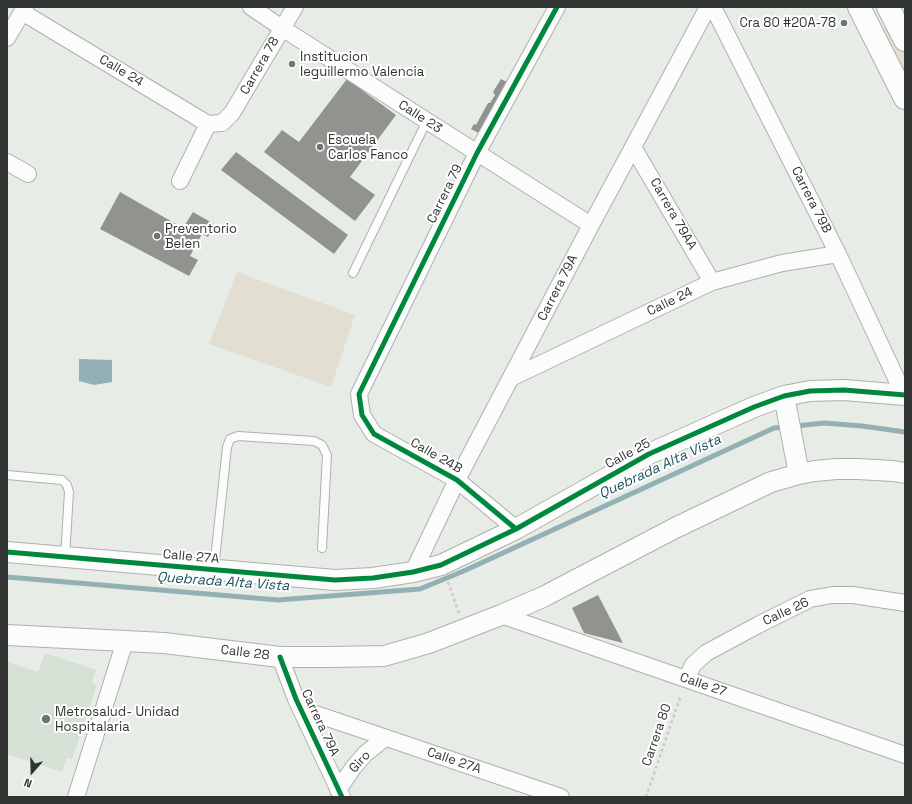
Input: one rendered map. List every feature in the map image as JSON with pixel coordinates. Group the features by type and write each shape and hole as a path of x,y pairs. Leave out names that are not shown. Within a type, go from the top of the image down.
{"main road":[{"path":"859,7 905,98"},
{"path":"888,7 905,40"}],"street":[{"name":"Calle 23","path":"251,7 591,225"},
{"name":"Carrera 78","path":"180,181 215,124 232,113 295,7"},
{"name":"Carrera 79","path":"359,394 477,153 557,7"},
{"name":"Carrera 79A","path":"412,572 457,480 708,7"},
{"name":"Carrera 79B","path":"713,7 838,254 905,395"},
{"name":"Calle 24","path":"24,9 215,124"},
{"path":"7,38 24,9"},
{"name":"Carrera 79AA","path":"633,147 712,282"},
{"path":"7,162 28,174"},
{"name":"Calle 24","path":"511,378 712,282 782,263 838,254"},
{"name":"Calle 25","path":"373,578 412,572 441,565 516,529 649,454 754,407 784,396 810,391 844,390 905,395"},
{"name":"Calle 24B","path":"359,394 362,415 374,434 457,480 516,529"},
{"path":"784,396 799,474"},
{"path":"501,615 542,597 648,542 771,482 815,470 858,469 905,473"},
{"name":"Calle 27A","path":"7,552 335,580 373,578"},
{"name":"Calle 26","path":"686,679 693,665 706,653 810,599 832,595 853,594 905,603"},
{"name":"Calle 28","path":"7,635 164,643 280,657 384,656 429,643 501,615"},
{"name":"Calle 27","path":"501,615 905,755"},
{"path":"76,797 125,641"},
{"name":"Carrera 79A","path":"280,657 296,699 340,794"},
{"name":"Calle 27A","path":"301,710 561,797"},
{"name":"Giro","path":"340,794 352,768 365,754 386,738"}],"lane":[{"path":"353,273 427,121"},
{"path":"214,570 227,447 230,439 238,436 314,441 322,445 327,456 322,548"},
{"path":"7,475 62,480 67,485 65,557"}],"path":[{"path":"445,576 456,604"}],"shaded area":[{"path":"891,25 905,52 905,81 879,30"},
{"path":"237,272 355,315 331,387 209,344"},
{"name":"Metrosalud- Unidad Hospitalaria","path":"45,653 96,670 92,682 97,685 72,759 67,758 62,772 7,754 7,662 38,672"}],"water":[{"path":"79,359 112,360 112,382 94,385 79,381"}],"building":[{"name":"Escuela Carlos Fanco","path":"347,79 396,115 350,177 375,195 355,221 264,152 282,130 299,142"},
{"path":"501,79 513,85 486,137 471,129 474,124 476,125 488,103 490,103 495,95 493,92"},
{"path":"236,152 348,235 334,254 221,170"},
{"name":"Preventorio Belen","path":"120,192 183,228 193,212 214,224 208,237 202,234 190,256 198,260 189,276 100,229"},
{"path":"598,595 623,643 584,633 572,608"}],"waterway":[{"name":"Quebrada Alta Vista","path":"795,426 824,423 862,426 905,432"},
{"name":"Quebrada Alta Vista","path":"7,577 278,600 420,589 466,570 774,428 787,427"}],"cycle path":[{"path":"516,529 457,480 374,434 362,415 359,394 477,153 557,7"},
{"path":"7,552 335,580 373,578 413,572 441,565 516,529 649,454 754,407 784,396 810,391 844,390 905,395"},
{"path":"280,657 296,699 342,797"}],"place":[{"name":"Cra 80 #20A-78","path":"844,23"},
{"name":"Institucion Ieguillermo Valencia","path":"292,64"},
{"name":"Escuela Carlos Fanco","path":"320,147"},
{"name":"Preventorio Belen","path":"157,236"},
{"name":"Metrosalud- Unidad Hospitalaria","path":"46,719"}]}
